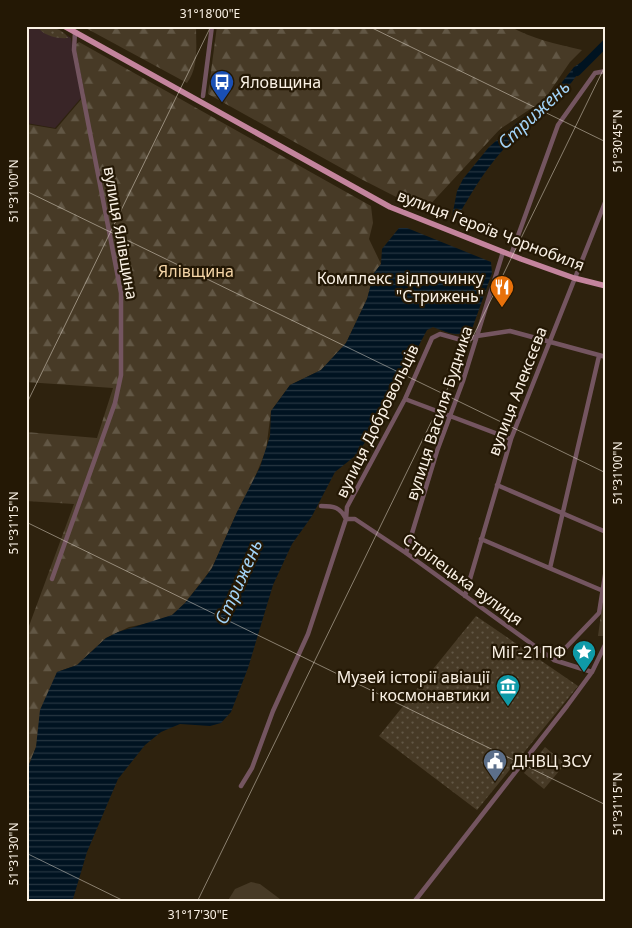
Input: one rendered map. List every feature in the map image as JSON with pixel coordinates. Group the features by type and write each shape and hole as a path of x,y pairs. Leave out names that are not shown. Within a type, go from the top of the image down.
{"main road":[{"name":"вулиця Героїв Чорнобиля","path":"64,26 390,207 511,255 574,278 606,286"}],"street":[{"path":"203,96 212,26"},
{"name":"вулиця Ялівщина","path":"52,579 115,402 121,375 121,292 74,50 75,32"},
{"path":"511,255 558,125 595,73 606,71"},
{"name":"вулиця Алексєєва","path":"465,596 511,439 606,200"},
{"name":"вулиця Василя Будника","path":"406,553 440,442 477,336 503,252"},
{"name":"вулиця Добровольців","path":"346,518 347,507 405,399 432,338 440,334 465,341 477,336 510,332 606,357"},
{"path":"550,568 599,356"},
{"path":"405,399 511,439"},
{"path":"497,485 606,532"},
{"name":"Стрілецька вулиця","path":"321,506 334,506 342,510 346,518 355,519 406,553 554,660 592,672"},
{"path":"241,786 252,768 273,711 308,634 346,518"},
{"path":"482,539 601,590"},
{"path":"554,660 599,613 601,590 606,568"},
{"path":"414,902 543,738 592,672 606,643"}],"shaded area":[{"path":"26,26 52,26 71,38 81,98 55,128 26,123"}],"green space":[{"path":"37,26 59,30 68,38 50,36 42,32"},
{"path":"82,26 196,26 196,56 191,77 187,83"},
{"path":"217,26 509,26 536,38 582,50 570,62 544,100 500,129 426,209 406,202 361,179 208,94"},
{"name":"Ялівщина","path":"79,42 371,206 373,223 369,239 381,264 374,273 367,299 346,343 321,370 290,385 271,411 266,450 251,487 237,512 212,568 185,603 172,615 154,622 129,627 106,638 77,665 57,672 36,747 26,772 26,627 29,626 74,504 26,501 26,432 97,438 113,388 26,382 26,124 56,129 85,95 75,45"},
{"path":"606,578 606,633 605,636 598,636"},
{"path":"476,616 578,686 477,810 379,736"},
{"path":"545,747 565,764 544,789 524,773"},
{"path":"251,882 260,884 284,902 227,902 235,889"}],"water":[{"path":"583,61 579,72 571,84 502,151 483,175 457,218 452,217 457,191 463,179 489,147 537,106 544,105 574,67"},
{"path":"399,228 407,228 491,262 492,273 472,329 463,334 433,327 427,330 374,430 355,456 335,472 312,516 292,544 273,585 248,668 231,712 221,723 210,726 180,724 161,732 145,745 118,779 87,852 73,899 70,902 26,902 26,772 36,747 40,710 57,672 77,665 106,638 118,632 172,615 185,603 204,579 212,568 260,467 270,436 271,411 290,385 321,370 346,343 367,299 374,273 381,264 382,249"}],"waterway":[{"name":"Стрижень","path":"577,72 606,43"}],"place":[{"name":"Яловщина","path":"222,103"},
{"name":"Комплекс відпочинку \"Стрижень\"","path":"502,308"},
{"name":"МіГ-21ПФ","path":"584,673"},
{"name":"Музей історії авіації і космонавтики","path":"508,707"},
{"name":"ДНВЦ ЗСУ","path":"495,782"}]}
